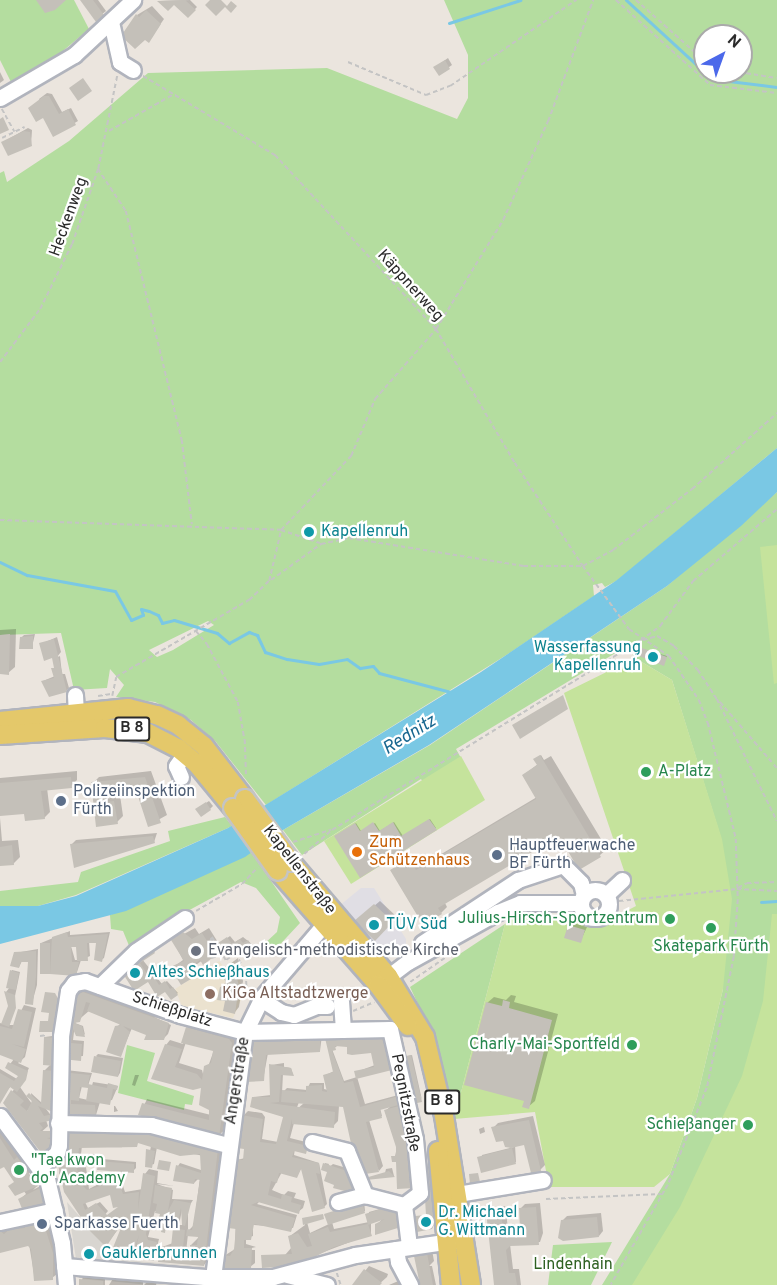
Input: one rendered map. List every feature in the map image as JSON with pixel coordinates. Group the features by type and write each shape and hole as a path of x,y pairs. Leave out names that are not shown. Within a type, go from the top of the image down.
{"main road":[{"name":"Kapellenstraße","path":"0,721 113,709 145,711 178,725 204,746 239,804"},
{"name":"Kapellenstraße","path":"0,735 119,728 148,733 185,753 239,804 288,859 328,920 381,987 413,1012 433,1062 450,1195 447,1242 451,1285"},
{"name":"Kapellenstraße","path":"450,1195 465,1239 471,1285"}],"street":[{"path":"0,98 51,71 111,22 133,0"},
{"path":"111,22 126,66"},
{"path":"75,695 76,714"},
{"path":"181,777 176,766 185,753"},
{"path":"381,987 441,947 492,907 518,880 563,865 581,883 584,912 596,918 607,911 608,898 622,880"},
{"path":"422,943 492,907 583,899 595,890 608,898"},
{"path":"100,986 136,951 185,918"},
{"name":"Angerstraße","path":"212,1281 228,1145 245,1032 251,1014 261,999 328,920"},
{"name":"Schießplatz","path":"58,1123 61,1036 68,991 74,983 85,981 180,1015 245,1032 338,1013 390,1029"},
{"path":"261,999 281,1012 294,1015 316,1006 338,1013"},
{"name":"Pegnitzstraße","path":"390,1029 415,1139 420,1192 404,1206"},
{"path":"0,1116 40,1166 55,1210 66,1285"},
{"path":"40,1166 57,1153 58,1123 142,1124 228,1145"},
{"path":"312,1142 347,1151 365,1196"},
{"path":"450,1195 543,1180"},
{"path":"338,1202 365,1196 404,1206 403,1247 398,1262 410,1285"},
{"path":"0,1222 55,1210"},
{"path":"64,1266 212,1281 287,1275 355,1255 465,1239"},
{"path":"287,1275 327,1285"}],"path":[{"path":"348,62 426,95 450,86 576,0"},
{"path":"269,581 280,530 351,456 375,399 436,329 503,220 548,121 593,0"},
{"path":"616,0 710,85 777,93"},
{"path":"636,0 693,50"},
{"name":"Käppnerweg","path":"126,66 275,155 436,329 515,463 598,586 629,629 641,640 669,656 699,700 708,723 736,839 737,889 734,957 707,1088 662,1194 611,1285"},
{"name":"Heckenweg","path":"0,362 54,286 98,169 126,66"},
{"path":"753,74 777,78"},
{"path":"108,131 173,94"},
{"path":"0,105 15,132"},
{"path":"2,138 25,127"},
{"path":"98,169 126,211 182,440 192,524"},
{"path":"113,709 116,677 249,600 269,581 321,544 349,538 524,566 584,566 613,550 692,489 777,413"},
{"path":"288,859 641,640 660,626 693,581 777,509"},
{"path":"0,520 192,524 280,530 321,544"},
{"path":"195,631 207,644 238,702 245,740 246,781"},
{"path":"641,640 657,636 674,646 698,670 717,699 777,821"},
{"path":"717,699 777,768"},
{"path":"288,859 332,830"},
{"path":"185,918 242,884 259,866"},
{"path":"737,889 747,883 777,882"},
{"path":"608,898 737,889 777,891"},
{"path":"210,942 212,937 226,960 235,954 246,971 250,973"},
{"path":"406,984 447,958 441,947"},
{"path":"211,958 223,954"},
{"path":"246,971 247,1009 251,1014"},
{"path":"338,1013 381,987"},
{"path":"546,1199 662,1194"}],"shaded area":[{"path":"361,888 374,888 406,939 406,948 386,956 339,906"},
{"name":"KiGa Altstadtzwerge","path":"219,961 224,967 234,961 240,972 241,1000 233,1018 182,1006 175,989"},
{"path":"67,1202 111,1252 136,1261 206,1267 205,1285 149,1285 79,1278"}],"green space":[{"path":"0,0 74,0 89,29 45,66 12,84 0,60"},
{"path":"444,0 777,0 777,448 618,580 605,587 602,583 593,585 594,596 508,654 266,805 216,742 191,720 155,702 116,697 124,685 110,669 107,688 74,690 61,633 0,635 0,173 4,171 7,182 69,141 148,73 327,68 457,119 468,98 468,55","holes":["208,621 214,625 157,657 149,650"]},
{"path":"777,492 777,1285 602,1285 670,1174 697,1098 723,989 721,838 672,680 635,658 627,646 456,749 484,800 432,797 421,779 302,855 283,830 430,745 667,586"},
{"path":"777,545 777,683 774,684 760,547"},
{"name":"Julius-Hirsch-Sportzentrum","path":"635,658 672,680 722,839 732,899 723,989 697,1098 670,1174 654,1187 549,1187 535,1112 454,1119 505,924 516,916 559,915 603,923 636,906 564,693"},
{"path":"461,756 485,800 351,884 324,841"},
{"path":"225,817 232,826 76,895 38,906 0,906 0,891 78,882 81,872 170,841 168,831"},
{"path":"251,852 300,923 273,952 263,945 277,932 280,917 256,888 241,882 184,913 130,948 123,931 111,929 110,915"},
{"name":"Schießanger","path":"772,914 777,914 777,1285 632,1285 680,1207 742,1076 763,1001"},
{"path":"505,924 454,1119 439,1049 410,987"},
{"path":"127,1045 155,1053 147,1081 194,1096 192,1105 185,1104 184,1110 118,1093"},
{"name":"Lindenhain","path":"612,1242 591,1285 548,1285 553,1245"}],"water":[{"name":"Rednitz","path":"777,448 777,492 741,526 667,586 429,745 283,830 245,857 126,911 0,944 0,906 38,906 76,896 228,828 481,672 617,580"}],"building":[{"path":"36,0 66,0 55,10 45,13"},
{"path":"80,0 93,0 104,15 96,22"},
{"path":"185,0 196,10 188,18 174,5 168,11 157,1"},
{"path":"210,0 221,0 227,6 231,1 237,6 231,13 225,7 216,16 205,5"},
{"path":"146,10 161,24 149,43 145,40 135,49 121,36 136,14 139,17"},
{"path":"445,60 450,69 439,76 433,67"},
{"path":"83,78 92,91 78,101 69,88"},
{"path":"44,96 49,96 59,114 68,109 76,125 53,137 43,118 36,122 28,108"},
{"path":"3,117 9,130 0,134 0,119"},
{"path":"24,131 30,132 32,146 8,156 1,142"},
{"path":"10,634 9,675 0,674 0,635"},
{"path":"33,636 33,649 19,649 20,637"},
{"path":"54,639 67,692 49,697 41,681 54,678 51,668 54,668 52,658 44,661 39,643"},
{"name":"Wasserfassung Kapellenruh","path":"642,648 667,657 664,666 639,656"},
{"path":"563,695 568,709 520,739 512,725"},
{"path":"540,755 601,857 579,870 559,836 438,908 442,914 423,925 390,870 409,859 416,870 536,799 522,775 537,765 533,759"},
{"path":"71,777 72,788 41,791 45,819 25,821 24,814 0,816 0,783"},
{"path":"145,777 161,823 148,827 136,790 105,794 106,802 114,801 118,824 96,827 91,782"},
{"path":"206,802 211,810 201,817 195,809"},
{"path":"429,819 437,830 360,878 334,836 355,823 360,831 373,822 379,831 393,822 401,836"},
{"path":"153,836 155,843 74,868 70,844"},
{"path":"12,845 14,865 0,866 0,847"},
{"name":"TÜV Süd","path":"374,904 393,922 375,941 354,921"},
{"path":"568,925 585,930 581,943 564,938"},
{"path":"67,932 68,937 108,934 102,962 94,960 96,943 87,943 88,961 77,961 76,947 71,947 72,962 79,962 76,976 50,974 52,937"},
{"name":"Evangelisch-methodistische Kirche","path":"183,932 192,939 202,933 216,955 203,965 200,960 194,964 196,968 187,973 191,979 181,985 170,967 184,961 171,940"},
{"path":"227,937 232,944 240,939 243,943 248,940 253,947 239,957 234,948 225,954 218,943"},
{"path":"40,943 50,943 50,974 40,974"},
{"name":"Altes Schießhaus","path":"149,944 155,953 140,963 151,980 154,977 159,985 165,981 170,989 173,987 178,995 171,1000 165,992 157,997 148,982 134,991 120,969"},
{"path":"36,951 33,1005 25,1004 28,962 21,962 19,968 10,966 14,952"},
{"path":"233,962 239,972 236,974 239,986 235,1014 223,1011 225,1001 217,1000 220,987 227,985 220,970"},
{"path":"10,970 19,973 16,990 6,988"},
{"path":"4,991 15,995 16,1008 9,1027 1,1024 8,1006"},
{"path":"45,992 55,993 61,1004 56,1032 39,1032 40,1021 48,1021 49,1013 41,1012"},
{"path":"83,992 169,1023 164,1040 144,1040 146,1035 123,1026 130,1032 121,1057 106,1052 115,1026 121,1025 87,1011 90,1003 86,1002 80,1022 74,1023 82,1026 85,1037 76,1036 73,1029 71,1043 82,1044 81,1061 62,1059 73,997"},
{"path":"503,1000 510,1002 509,1008 552,1020 529,1109 522,1107 524,1101 464,1085 486,1002 502,1006"},
{"path":"18,1009 32,1012 24,1047 12,1044 26,1049 21,1063 0,1055 0,1026 12,1029"},
{"path":"186,1027 229,1039 232,1043 219,1137 138,1115 142,1103 209,1120 209,1110 199,1105 201,1088 193,1090 151,1079 165,1044 182,1049 175,1067 197,1074 202,1080 204,1066 211,1063 213,1051 181,1043"},
{"path":"381,1035 392,1070 356,1079 354,1071 374,1067 371,1053 352,1055 347,1054 347,1047 335,1046 336,1050 332,1051 344,1083 353,1081 360,1107 399,1096 402,1104 380,1110 382,1118 366,1122 379,1172 365,1174 365,1178 352,1148 343,1107 281,1102 282,1090 306,1092 306,1086 322,1085 322,1091 327,1092 323,1075 333,1072 325,1038"},
{"path":"44,1037 57,1038 55,1066 43,1065"},
{"path":"320,1037 320,1052 266,1055 264,1081 245,1082 250,1041"},
{"path":"411,1055 422,1102 412,1104 401,1057"},
{"path":"94,1056 121,1061 118,1077 91,1072"},
{"path":"8,1062 28,1071 26,1080 17,1092 10,1087 0,1104 0,1073 14,1081 18,1076 5,1068"},
{"path":"269,1064 291,1068 294,1076 281,1075 279,1102 270,1103 335,1112 334,1128 292,1124 292,1119 287,1141 308,1146 306,1154 294,1151 292,1157 319,1163 320,1174 316,1173 325,1208 312,1212 301,1169 297,1178 279,1173 277,1183 271,1181 268,1195 281,1199 282,1194 292,1197 291,1202 301,1205 299,1214 258,1202 251,1205 295,1218 291,1232 254,1224 251,1240 244,1240 244,1248 252,1248 251,1269 221,1268 222,1255 230,1256 234,1249 236,1229 228,1228 236,1159 243,1160 244,1149 237,1148 242,1115 263,1119 260,1142 276,1144 283,1117 250,1107 252,1097 270,1097"},
{"path":"43,1070 55,1071 53,1112 38,1106 44,1116 53,1114 53,1120 39,1123 43,1128 40,1131 55,1131 55,1137 47,1138 56,1141 57,1145 42,1154 3,1103 11,1090 24,1101 20,1105 27,1111 32,1101 26,1096 29,1093 41,1104"},
{"path":"61,1072 90,1075 88,1084 107,1088 108,1083 118,1086 117,1090 113,1089 110,1105 86,1101 88,1088 80,1087 79,1101 71,1100 71,1104 95,1105 96,1116 67,1115"},
{"path":"403,1105 415,1188 397,1189 396,1162 392,1162 391,1156 396,1156 396,1147 384,1110"},
{"path":"529,1120 541,1171 531,1173 524,1145 505,1147 503,1141 496,1142 491,1127"},
{"path":"126,1126 218,1149 204,1266 158,1262 160,1247 171,1247 173,1228 185,1230 182,1256 190,1257 190,1245 197,1245 198,1237 186,1236 187,1229 192,1230 200,1180 195,1179 194,1184 173,1181 176,1165 201,1173 200,1154 180,1156 138,1143 137,1147 79,1148 78,1156 94,1156 94,1165 75,1163 78,1172 83,1171 83,1186 87,1190 100,1186 99,1181 109,1178 111,1184 118,1181 123,1194 139,1192 138,1210 143,1173 155,1176 146,1234 148,1240 157,1242 154,1261 134,1257 139,1235 132,1256 112,1250 125,1218 110,1222 118,1229 106,1247 90,1231 64,1192 58,1165 63,1130","holes":["110,1195 113,1208 118,1207 107,1215 96,1203 85,1210 83,1204"]},
{"path":"0,1138 14,1160 17,1157 38,1186 15,1196 8,1186 14,1182 4,1167 0,1169"},
{"path":"512,1148 516,1164 481,1173 477,1157"},
{"path":"146,1149 155,1151 152,1168 145,1167"},
{"path":"159,1160 171,1162 169,1171 157,1169"},
{"path":"98,1161 134,1164 134,1173 97,1170"},
{"path":"323,1163 356,1174 356,1194 333,1188 334,1185 324,1181 327,1172 321,1170"},
{"path":"432,1166 437,1219 432,1229 417,1232 415,1216 426,1215 423,1167"},
{"path":"389,1171 395,1177 366,1180 365,1178"},
{"path":"478,1173 480,1182 470,1184 469,1174"},
{"path":"155,1185 172,1188 168,1211 174,1200 191,1203 185,1226 182,1225 181,1208 177,1227 166,1226 165,1233 161,1232 163,1221 158,1220 160,1214 155,1213 157,1204 153,1203"},
{"path":"40,1188 46,1205 23,1211 18,1199"},
{"path":"362,1202 365,1213 328,1225 324,1214"},
{"path":"393,1205 401,1227 375,1235 375,1224 385,1219 368,1225 365,1214"},
{"path":"536,1207 539,1245 510,1246 506,1250 509,1273 515,1273 517,1285 494,1285 486,1211 501,1210 503,1231 520,1229 519,1208"},
{"path":"323,1214 324,1219 303,1225 302,1218"},
{"path":"597,1217 599,1237 563,1241 558,1238 561,1220"},
{"path":"42,1218 53,1253 53,1280 34,1281 31,1249 28,1246 0,1253 0,1231 4,1234 10,1229 25,1228 24,1220"},
{"path":"368,1224 372,1236 334,1247 297,1266 262,1268 261,1255 292,1254 288,1236 298,1233 307,1247 312,1246 308,1234 328,1227 330,1232"},
{"path":"427,1253 433,1285 420,1285 414,1256"},
{"path":"364,1269 382,1283 380,1285 352,1285"},
{"path":"79,1279 103,1281 103,1285 79,1285"}],"waterway":[{"path":"449,23 520,0"},
{"path":"626,0 712,79 777,87"},
{"path":"0,562 27,575 115,591 131,620 143,615 141,609 158,615 162,623 174,620 217,633 229,643 249,632 257,635 265,652 287,659 319,664 347,659 360,668 373,666 379,673 454,693"},
{"path":"761,902 777,901"}],"place":[{"name":"Kapellenruh","path":"309,532"},
{"name":"Wasserfassung Kapellenruh","path":"653,657"},
{"name":"A-Platz","path":"646,772"},
{"name":"Polizeiinspektion Fürth","path":"61,801"},
{"name":"Zum Schützenhaus","path":"357,852"},
{"name":"Hauptfeuerwache BF Fürth","path":"497,855"},
{"name":"Julius-Hirsch-Sportzentrum","path":"670,919"},
{"name":"TÜV Süd","path":"374,925"},
{"name":"Skatepark Fürth","path":"711,928"},
{"name":"Evangelisch-methodistische Kirche","path":"196,951"},
{"name":"Altes Schießhaus","path":"135,973"},
{"name":"KiGa Altstadtzwerge","path":"210,994"},
{"name":"Charly-Mai-Sportfeld","path":"632,1045"},
{"name":"Schießanger","path":"748,1125"},
{"name":"\"Tae kwon do\" Academy","path":"19,1170"},
{"name":"Dr. Michael G. Wittmann","path":"426,1222"},
{"name":"Sparkasse Fuerth","path":"42,1224"},
{"name":"Gauklerbrunnen","path":"89,1254"}]}
